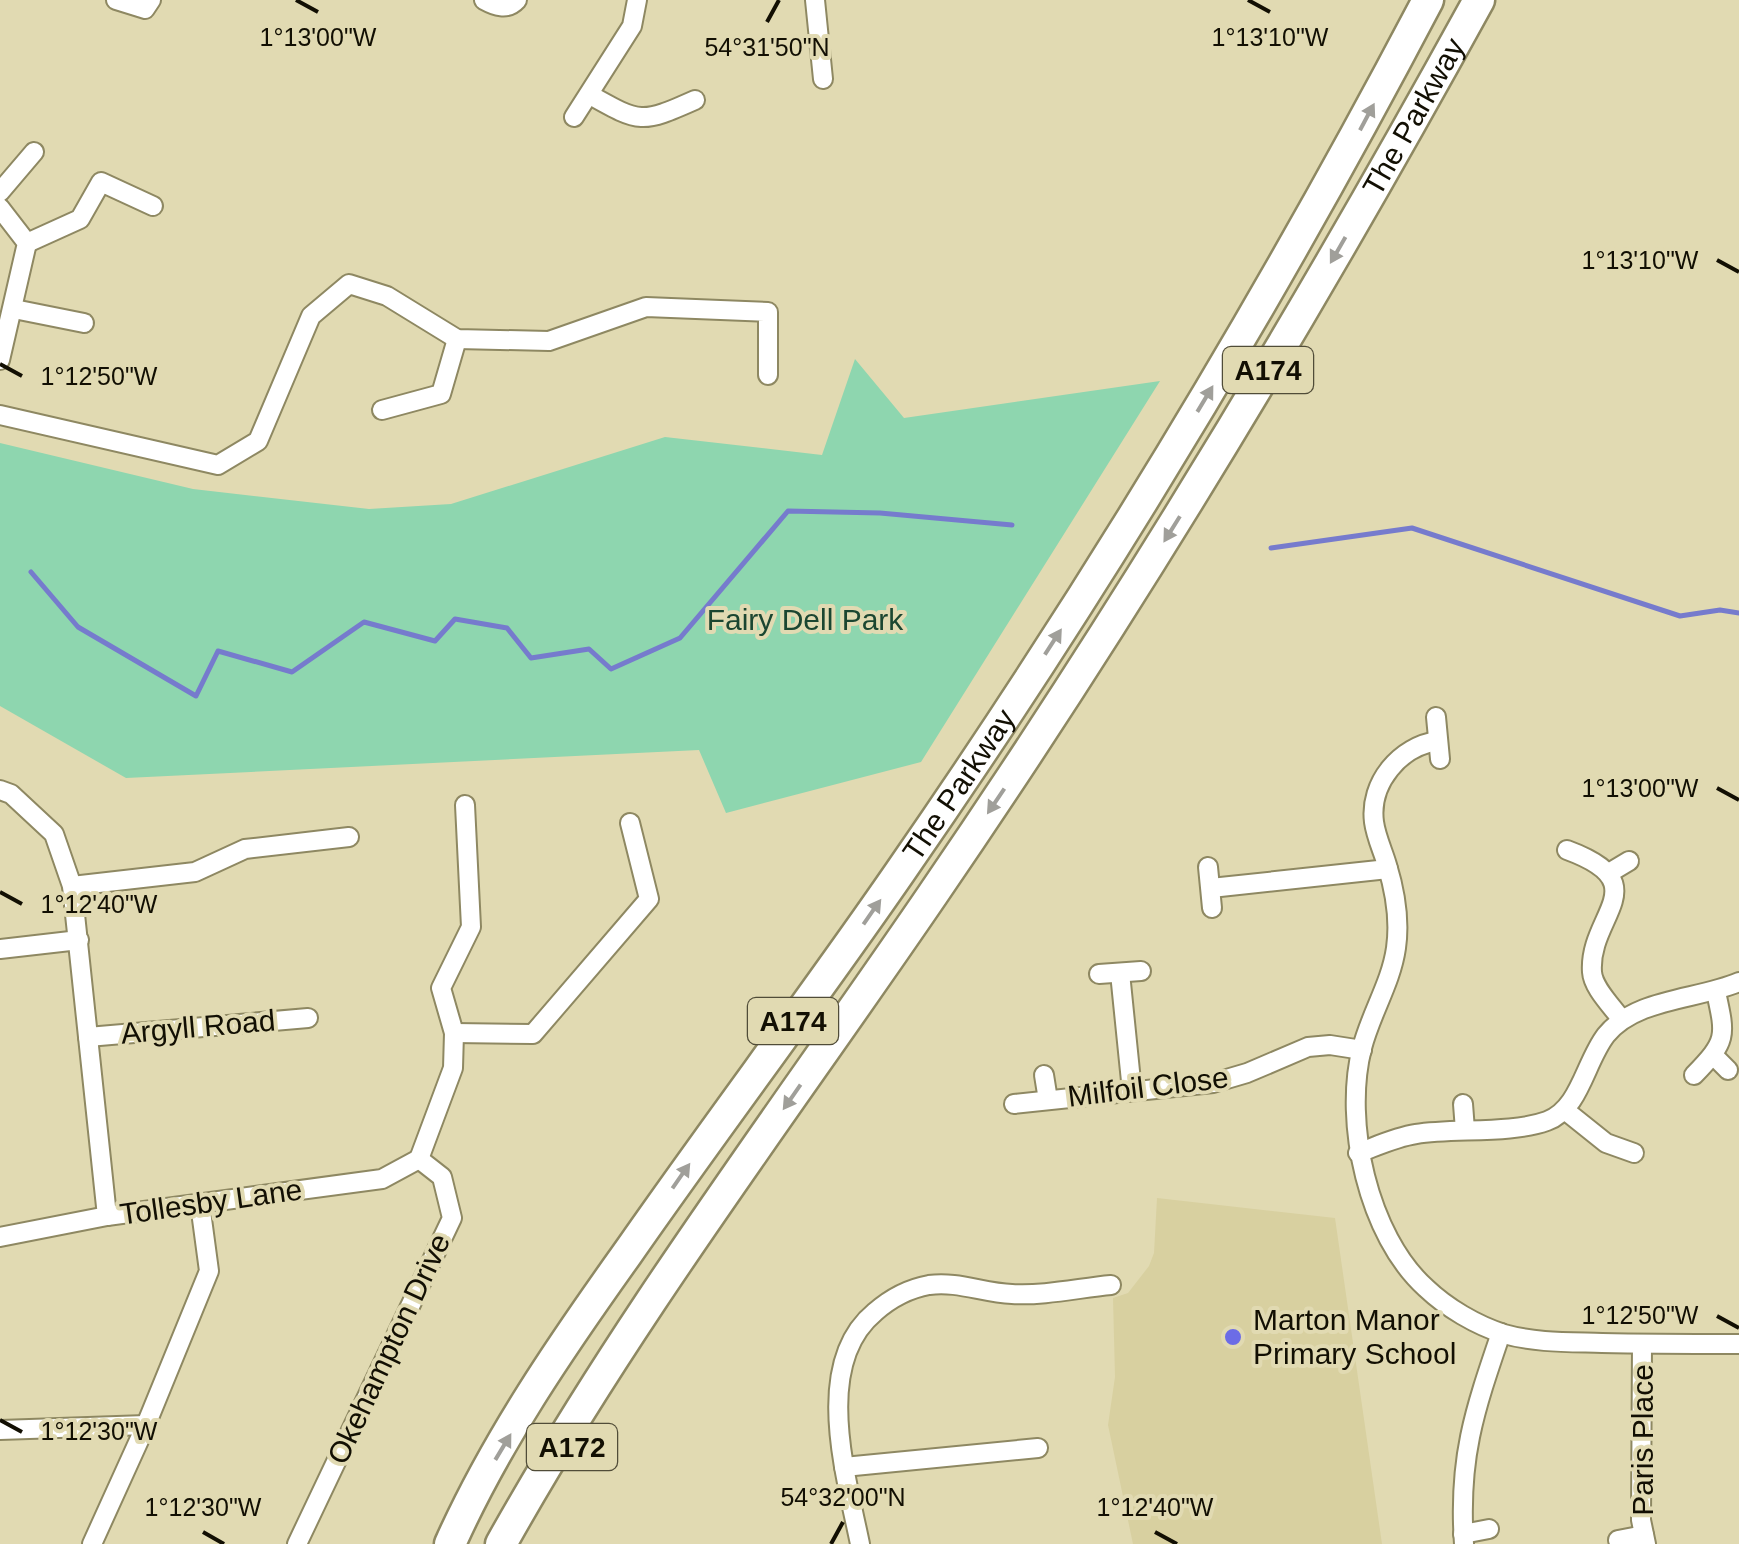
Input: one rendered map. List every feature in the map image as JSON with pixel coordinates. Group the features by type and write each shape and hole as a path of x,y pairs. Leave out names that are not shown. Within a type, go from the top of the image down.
{"highway":[{"name":"The Parkway","path":"452,1540 490,1468 590,1306 901,871 1136,512 1326,193 1428,0"},
{"name":"The Parkway","path":"501,1544 621,1350 933,894 1141,579 1354,224 1480,0"},
{"name":"A172","path":"522,1544 621,1350"}],"street":[{"path":"116,0 145,10 150,0"},
{"path":"484,0 497,7 512,5 517,0"},
{"path":"574,117 632,26 637,0"},
{"path":"815,0 822,79"},
{"path":"590,95 632,118 662,115 695,100"},
{"path":"0,192 34,152"},
{"path":"27,242 80,219 101,182 152,206"},
{"path":"0,208 27,242 0,360"},
{"path":"0,415 218,466 258,441 311,316 349,284 387,296 456,339 549,342 646,306 768,312 768,376"},
{"path":"14,309 84,323"},
{"path":"382,410 441,394 456,339"},
{"path":"1436,717 1439,751 1424,743 1398,758 1380,784 1373,817 1397,909 1397,945 1389,980 1362,1050 1355,1090 1358,1153 1383,1224 1406,1268 1442,1302 1502,1333 1538,1342 1739,1344"},
{"path":"0,790 11,794 54,834 72,886 107,1216"},
{"path":"419,1159 453,1068 454,1034 441,988 471,926 465,805"},
{"path":"454,1034 533,1034 649,899 630,823"},
{"path":"72,886 195,872 245,849 350,837"},
{"path":"1566,850 1590,859 1609,873 1613,898 1592,962 1592,978 1621,1019"},
{"path":"1609,873 1629,861"},
{"path":"1208,867 1212,908"},
{"path":"1211,888 1388,869"},
{"path":"0,949 79,940"},
{"path":"1099,974 1141,971"},
{"path":"1120,973 1132,1090"},
{"path":"1358,1153 1415,1134 1546,1122 1566,1111 1592,1056 1621,1019 1739,982"},
{"path":"1694,1074 1713,1055 1722,1036 1716,992"},
{"name":"Argyll Road","path":"88,1037 308,1018"},
{"name":"Milfoil Close","path":"1014,1104 1214,1083 1308,1047 1330,1045 1362,1050"},
{"path":"1713,1055 1728,1070"},
{"name":"Milfoil Close","path":"1044,1075 1048,1100"},
{"path":"1462,1104 1465,1130"},
{"path":"1566,1111 1606,1143 1634,1154"},
{"name":"Tollesby Lane","path":"0,1236 107,1216 382,1179 419,1159"},
{"name":"Okehampton Drive","path":"297,1544 452,1218 442,1177 419,1159"},
{"path":"92,1544 209,1271 200,1204"},
{"path":"860,1544 844,1468 837,1392 850,1343 864,1320 890,1299 927,1286 955,1283 1012,1294 1111,1285"},
{"path":"1489,1529 1463,1539 1460,1499 1464,1458 1476,1409 1502,1333"},
{"name":"Paris Place","path":"1618,1540 1645,1540 1641,1520 1642,1344"},
{"path":"0,1430 146,1424"},
{"path":"844,1468 1038,1448"}],"shaded area":[{"name":"Marton Manor Primary School","path":"1157,1198 1335,1218 1382,1544 1133,1544 1108,1425 1115,1377 1113,1298 1128,1293 1149,1266 1154,1253"}],"green space":[{"name":"Fairy Dell Park","path":"855,359 904,418 1160,381 921,762 726,813 699,750 126,778 0,706 0,443 193,489 369,509 451,504 665,437 822,455"}],"waterway":[{"path":"31,572 78,627 196,696 218,651 292,672 364,622 435,641 455,619 507,628 531,658 589,649 611,669 680,638 788,511 880,513 1012,525"},
{"path":"1271,548 1412,528 1680,616 1720,610 1739,613"}],"place":[{"name":"Marton Manor Primary School","path":"1233,1337"}]}
